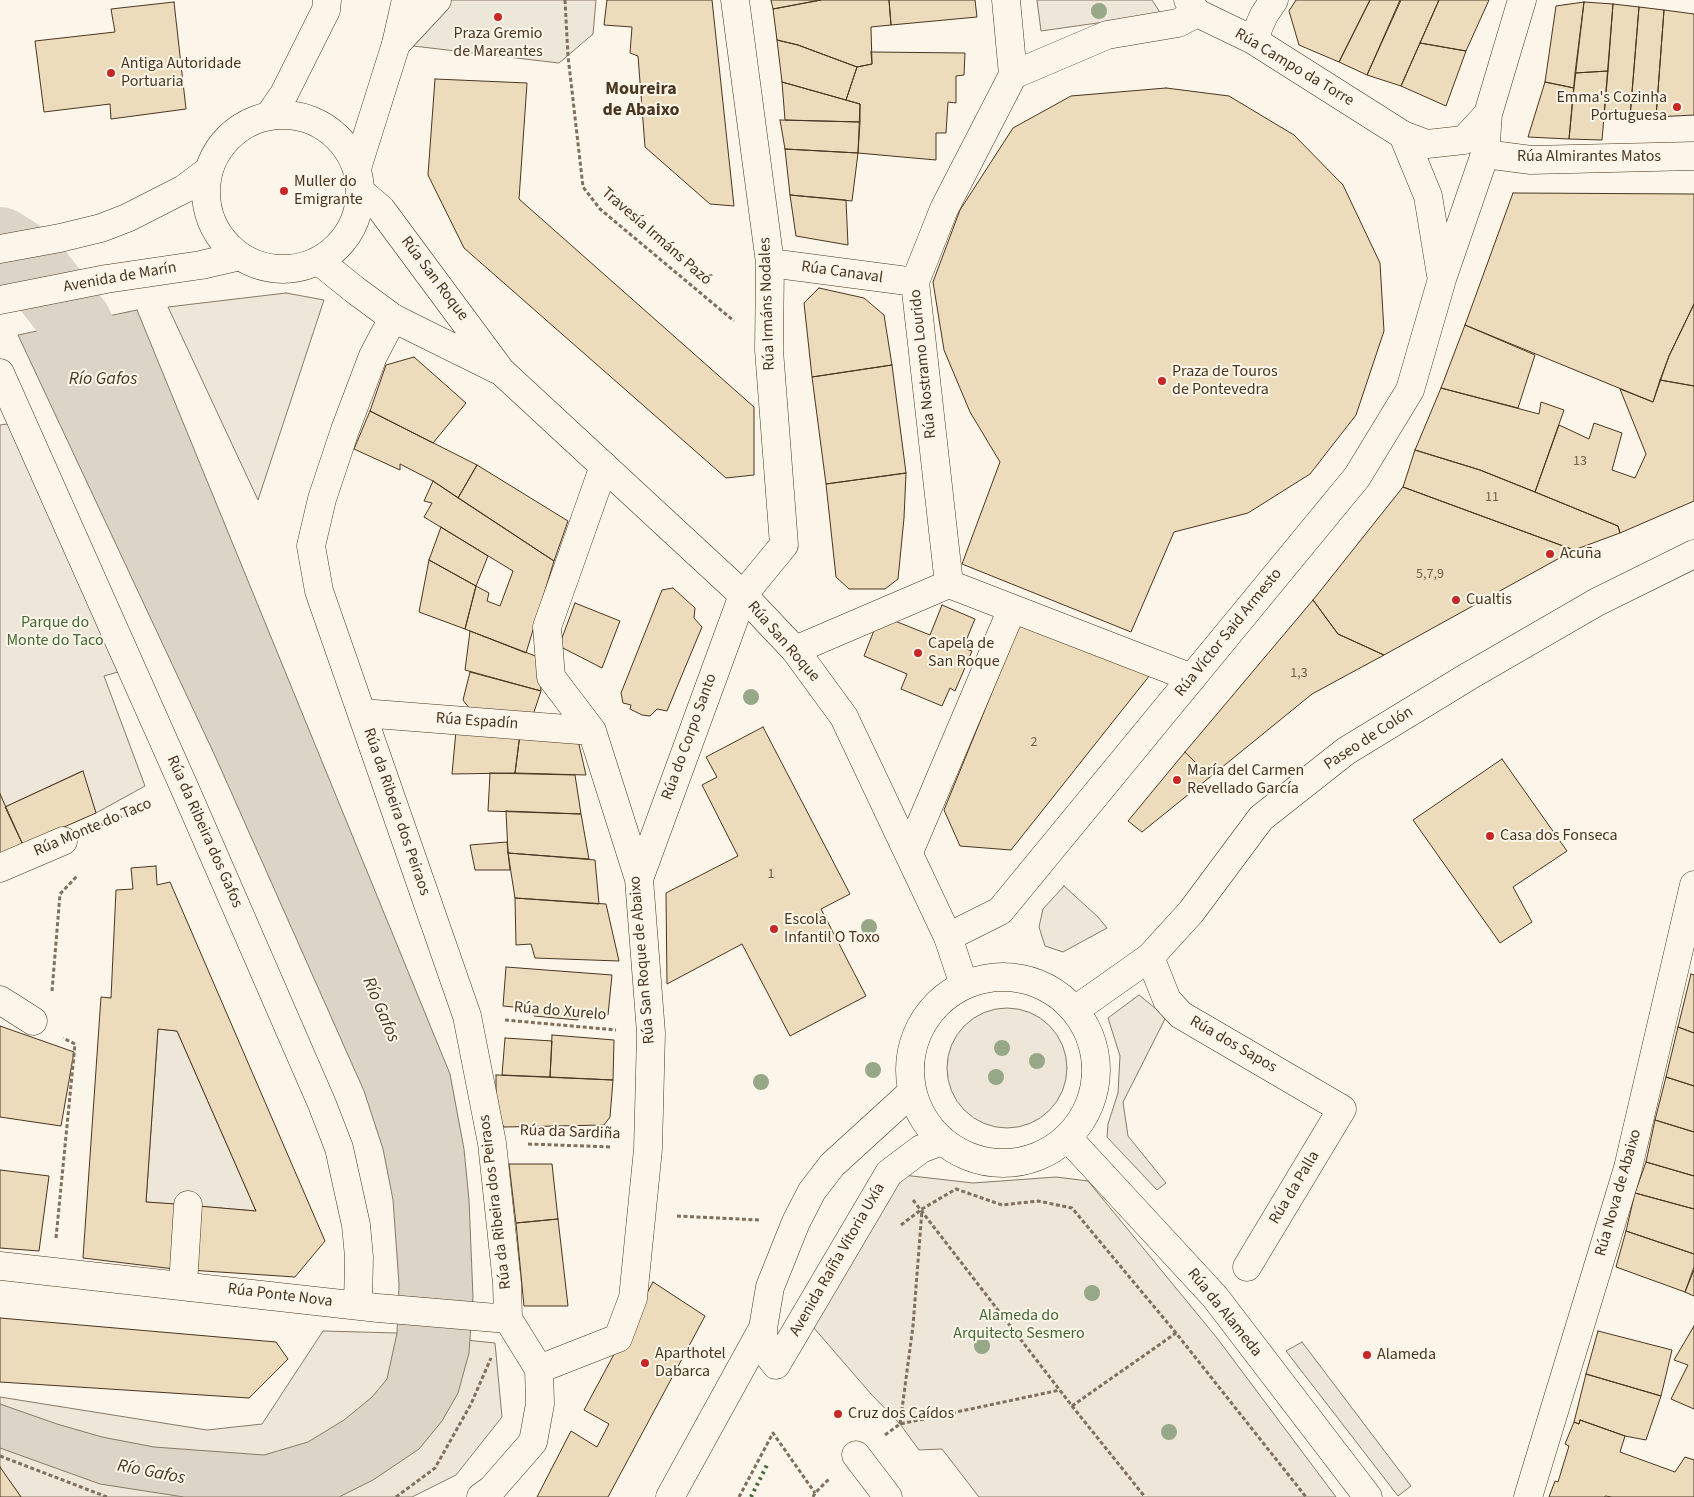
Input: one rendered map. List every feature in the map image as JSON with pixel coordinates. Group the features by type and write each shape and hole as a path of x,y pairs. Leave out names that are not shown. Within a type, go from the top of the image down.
{"main road":[{"path":"269,116 284,94 326,10 327,0"},
{"path":"359,180 347,148 332,131 312,120 291,114 269,116 248,122 231,135 217,151 209,170 206,194 211,218 222,239 240,256 258,266 279,270 299,268 319,261 337,249 350,232 358,213 359,180 406,0"},
{"path":"396,44 437,0"},
{"name":"Rúa Irmáns Nodales","path":"735,0 770,263 769,350 784,545 743,595"},
{"path":"1006,0 1014,75 1107,35 1178,23 1192,7"},
{"path":"1253,40 1264,15 1274,0"},
{"name":"Rúa Víctor Said Armesto","path":"948,937 1000,911 1357,477 1410,390 1442,279 1485,154 1488,114 1522,0"},
{"name":"Rúa Campo da Torre","path":"1192,7 1253,40 1403,135"},
{"name":"Rúa Nostramo Lourido","path":"949,584 915,282 944,209 1014,75"},
{"name":"Rúa Víctor Said Armesto","path":"1403,135 1427,144 1464,140 1488,114"},
{"name":"Rúa Víctor Said Armesto","path":"1403,135 1428,196 1442,279"},
{"name":"Rúa Almirantes Matos","path":"1485,154 1531,160 1694,156"},
{"path":"0,249 101,228 127,218 184,189 209,170"},
{"name":"Rúa San Roque","path":"359,180 502,371 743,595 795,650 844,716 948,937 964,985"},
{"name":"Avenida de Marín","path":"0,300 240,256"},
{"name":"Rúa San Roque","path":"319,261 393,318 502,371"},
{"name":"Rúa Canaval","path":"770,263 915,282"},
{"name":"Rúa da Ribeira dos Peiraos","path":"393,318 373,356 345,430 322,499 311,546 319,591 467,1016 492,1143 507,1283 508,1319"},
{"name":"Rúa da Ribeira dos Gafos","path":"0,373 185,789 340,1148 356,1225 359,1257 368,1307"},
{"name":"Rúa San Roque de Abaixo","path":"540,1369 618,1338 632,1298 648,1148 651,1033 639,879 592,731 550,678 547,628 604,466"},
{"name":"Paseo de Colón","path":"1075,1010 1150,957 1191,912 1261,818 1346,751 1469,676 1597,602 1694,554"},
{"path":"795,650 949,584 1192,678"},
{"name":"Rúa do Corpo Santo","path":"639,879 743,595"},
{"path":"909,852 1012,609"},
{"name":"Rúa Espadín","path":"362,713 592,731"},
{"name":"Rúa Monte do Taco","path":"0,868 64,841"},
{"name":"Rúa Nova de Abaixo","path":"1528,1497 1628,1168 1694,885"},
{"name":"Rúa dos Sapos","path":"1150,957 1167,1000 1182,1015 1342,1109"},
{"path":"1012,977 1036,982 1058,994 1075,1010 1088,1030 1095,1052 1097,1076 1092,1099 1083,1120 1068,1138 1049,1152 1028,1161 1005,1164 982,1162 960,1154 942,1141 928,1126 918,1110 912,1092 910,1070 912,1049 919,1029 930,1011 946,996 964,985 988,978 1012,977"},
{"path":"0,1000 33,1021"},
{"name":"Avenida Raíña Vitoria Uxía","path":"912,1092 832,1165 812,1191 796,1222 770,1287 762,1328 764,1350 776,1365 888,1173 921,1149 942,1141"},
{"name":"Rúa da Palla","path":"1247,1267 1342,1109"},
{"name":"Rúa da Alameda","path":"1068,1138 1215,1297 1368,1497"},
{"path":"183,1285 188,1205"},
{"name":"Rúa Ponte Nova","path":"0,1266 368,1307 508,1319"},
{"path":"481,1497 492,1489 533,1442 540,1404 540,1369 508,1319"},
{"name":"Avenida Raíña Vitoria Uxía","path":"670,1497 762,1328"},
{"path":"856,1455 888,1497"}],"path":[{"name":"Travesía Irmáns Pazó","path":"565,0 568,56 584,187 600,208 769,350"},
{"name":"Rúa Monte do Taco","path":"64,841 185,789"},
{"path":"52,993 60,894 79,874"},
{"name":"Rúa do Xurelo","path":"467,1016 651,1033"},
{"path":"33,1021 75,1044 53,1271"},
{"name":"Rúa da Sardiña","path":"492,1143 648,1148"},
{"path":"888,1173 922,1209 1072,1406 1145,1497"},
{"path":"900,1225 922,1209 956,1189 1002,1205 1038,1201 1072,1208 1176,1333 1306,1497"},
{"path":"900,1424 913,1326 922,1209"},
{"path":"642,1214 796,1222"},
{"path":"396,1497 435,1468 471,1404 508,1319"},
{"path":"1072,1406 1176,1333"},
{"path":"856,1455 900,1424 1060,1390"},
{"path":"739,1497 773,1433 815,1493"},
{"path":"0,1456 107,1497"}],"green space":[{"path":"1037,0 1152,0 1161,14 1041,31"},
{"path":"286,293 324,300 258,500 168,307"},
{"name":"Parque do Monte do Taco","path":"22,422 132,668 104,676 145,786 96,813 82,771 5,807 0,794 0,425"},
{"path":"1064,886 1098,917 1107,928 1063,952 1045,946 1039,927 1043,909"},
{"path":"1139,995 1166,1017 1123,1102 1128,1136 1166,1183 1157,1190 1107,1137 1108,1124 1118,1093 1120,1056 1108,1018"},
{"path":"1007,1008 1030,1013 1049,1026 1062,1045 1067,1068 1062,1091 1049,1110 1030,1123 1007,1128 984,1123 965,1110 952,1091 947,1068 952,1045 965,1026 984,1013"},
{"name":"Alameda do Arquitecto Sesmero","path":"877,1172 973,1183 1056,1177 1088,1181 1217,1338 1336,1497 979,1497 942,1449 919,1450 900,1424 871,1394 801,1313"},
{"path":"323,1331 397,1333 495,1343 502,1417 456,1475 412,1497 21,1497 9,1480 0,1478 0,1397 207,1430 262,1424"},
{"path":"1302,1342 1411,1486 1398,1496 1286,1351"}],"shaded area":[{"name":"Praza Gremio de Mareantes","path":"406,0 596,0 593,34 559,63 396,44"},
{"path":"158,1029 177,1031 256,1211 146,1202"}],"water":[{"name":"Río Gafos","path":"137,310 450,1074 464,1149 469,1200 473,1297 469,1353 458,1393 442,1421 419,1449 373,1480 339,1497 184,1497 100,1484 0,1448 0,1404 102,1437 154,1447 264,1455 308,1442 344,1420 372,1397 387,1379 397,1333 399,1284 393,1200 383,1149 364,1091 216,758 18,335"}],"building":[{"path":"607,0 712,0 734,206 710,204 645,147 638,56 630,53 632,27 604,25"},
{"path":"771,0 821,0 773,9"},
{"path":"821,0 889,0 891,25 871,27 872,64 857,67 798,45 777,40 773,9"},
{"path":"889,0 975,0 977,17 891,25"},
{"path":"1296,0 1370,0 1339,62 1299,45 1289,11"},
{"path":"1370,0 1400,0 1367,75 1339,62"},
{"path":"1401,0 1439,0 1401,86 1367,75"},
{"path":"1439,0 1489,0 1466,51 1420,43"},
{"name":"Antiga Autoridade Portuaria","path":"174,2 186,109 111,119 110,104 44,112 35,41 115,32 111,9"},
{"path":"1584,2 1574,88 1545,82 1556,6"},
{"path":"1584,2 1613,4 1608,71 1575,73"},
{"path":"1613,4 1639,7 1630,117 1604,115"},
{"path":"1639,7 1664,10 1656,117 1630,117"},
{"path":"1664,10 1694,14 1694,115 1656,117"},
{"path":"777,40 798,45 857,67 846,100 782,82"},
{"path":"1420,43 1466,51 1446,106 1401,86"},
{"path":"871,52 965,53 964,75 956,76 956,103 948,102 946,133 936,133 936,160 858,153 860,104 846,100 857,67 872,64"},
{"path":"1608,71 1602,140 1569,139 1575,73"},
{"path":"435,79 527,83 519,199 754,407 754,475 726,478 464,248 428,175"},
{"path":"782,82 860,104 860,122 785,120"},
{"path":"1545,82 1574,88 1569,139 1528,137"},
{"name":"Praza de Touros de Pontevedra","path":"1166,88 1229,96 1294,135 1343,185 1380,263 1384,331 1356,415 1310,474 1248,513 1174,532 1131,632 962,564 1000,462 970,412 944,350 933,282 960,210 1013,128 1071,96"},
{"path":"780,120 860,122 858,153 785,149"},
{"path":"785,149 858,153 852,201 790,195"},
{"path":"1513,193 1694,194 1694,304 1669,356 1653,402 1465,325"},
{"path":"790,195 846,200 848,245 796,236"},
{"path":"819,288 864,298 884,315 892,365 812,377 804,303"},
{"path":"1694,304 1694,386 1660,380 1669,356"},
{"path":"1465,325 1535,355 1518,408 1441,388"},
{"path":"414,357 466,403 433,443 370,411 386,365"},
{"path":"892,365 906,473 826,484 812,377"},
{"path":"1660,380 1694,386 1694,501 1620,533 1618,526 1535,492 1559,425 1589,439 1594,423 1622,433 1612,470 1635,478 1646,454 1620,389 1653,402"},
{"path":"1441,388 1539,414 1541,402 1564,410 1535,492 1480,470 1415,450"},
{"path":"370,411 477,465 458,498 433,481 400,464 400,470 354,449"},
{"path":"1415,450 1480,470 1535,492 1618,526 1620,533 1574,550 1403,487"},
{"path":"477,465 568,521 554,561 458,498"},
{"path":"906,473 898,579 885,589 849,589 836,577 826,484"},
{"path":"433,481 554,561 526,653 465,629 476,586 489,593 487,601 500,606 513,571 424,517 432,503 424,501"},
{"path":"1403,487 1574,550 1384,655 1338,634 1313,600"},
{"path":"441,527 488,556 476,586 429,560"},
{"path":"429,560 476,586 465,629 419,612"},
{"path":"673,588 695,608 694,618 702,627 667,711 657,709 650,716 642,715 630,709 631,705 623,703 621,693 662,590"},
{"path":"1313,600 1338,634 1384,655 1312,694 1210,777 1185,752"},
{"path":"575,603 620,621 602,668 559,646"},
{"name":"Capela de San Roque","path":"942,605 975,619 963,648 972,651 955,691 950,688 942,706 901,689 907,674 864,656 880,615 930,635"},
{"path":"1021,621 1150,675 1011,850 960,846 944,810"},
{"path":"470,631 538,657 541,691 465,670"},
{"path":"470,672 541,691 532,718 470,709 463,700"},
{"path":"763,727 850,894 821,909 866,996 790,1036 742,944 667,984 666,893 738,856 702,785 717,777 706,757"},
{"path":"456,731 520,734 515,773 452,774"},
{"path":"520,734 577,736 586,775 515,773"},
{"path":"1185,752 1210,777 1142,832 1128,821"},
{"name":"Casa dos Fonseca","path":"1502,759 1567,851 1513,887 1532,922 1500,943 1413,820"},
{"path":"83,771 96,813 23,845 5,807"},
{"path":"490,773 575,775 581,814 488,811"},
{"path":"0,794 23,845 0,854"},
{"path":"506,811 581,814 589,859 508,853"},
{"path":"507,842 510,870 475,870 470,845"},
{"path":"508,853 595,860 599,904 515,898"},
{"path":"156,866 157,885 170,882 325,1241 295,1277 189,1270 198,1206 256,1211 177,1031 158,1029 146,1202 176,1204 174,1269 83,1258 101,997 111,998 116,890 133,889 131,868"},
{"path":"515,898 606,904 619,961 535,958 531,944 516,945"},
{"path":"506,967 612,975 608,1015 579,1013 578,1020 534,1016 535,1009 503,1006"},
{"path":"1691,974 1694,975 1694,1033 1678,1027"},
{"path":"0,1026 74,1052 61,1126 0,1117"},
{"path":"1678,1027 1694,1033 1694,1086 1666,1077"},
{"path":"552,1035 614,1040 613,1080 550,1077"},
{"path":"505,1038 552,1041 550,1077 502,1075"},
{"path":"496,1075 613,1080 610,1117 604,1125 504,1127 496,1115"},
{"path":"1666,1077 1694,1086 1694,1132 1655,1120"},
{"path":"1655,1120 1694,1132 1694,1176 1646,1162"},
{"path":"1646,1162 1694,1176 1694,1209 1635,1193"},
{"path":"509,1164 552,1164 558,1219 516,1223"},
{"path":"0,1170 49,1176 39,1251 0,1248"},
{"path":"1635,1193 1694,1209 1694,1254 1626,1231"},
{"path":"558,1219 568,1306 524,1306 516,1223"},
{"path":"1626,1231 1694,1254 1694,1267 1685,1292 1616,1267"},
{"path":"1694,1270 1694,1296 1685,1292"},
{"name":"Aparthotel Dabarca","path":"653,1282 705,1316 608,1497 537,1497 571,1431 597,1447 609,1424 584,1410"},
{"path":"0,1318 276,1342 288,1359 249,1398 0,1382"},
{"path":"1694,1326 1694,1409 1671,1399 1688,1365 1674,1360"},
{"path":"1598,1331 1672,1350 1661,1396 1586,1374"},
{"path":"1586,1374 1661,1396 1646,1440 1625,1436 1580,1420 1579,1424 1574,1422"},
{"path":"1580,1420 1625,1436 1620,1452 1675,1472 1685,1457 1694,1460 1694,1497 1549,1497 1555,1481 1558,1482 1569,1446 1565,1444 1574,1422 1579,1424"},
{"path":"0,1467 21,1497 0,1497"}],"waterway":[{"name":"Río Gafos","path":"0,243 27,260 76,323 117,413"}],"hedge":[{"path":"751,1497 767,1465"}],"place":[{"name":"Praza Gremio de Mareantes","path":"498,17"},
{"name":"Antiga Autoridade Portuaria","path":"111,73"},
{"name":"Emma's Cozinha Portuguesa","path":"1677,107"},
{"name":"Muller do Emigrante","path":"284,191"},
{"name":"Praza de Touros de Pontevedra","path":"1162,381"},
{"name":"Acuña","path":"1550,554"},
{"name":"Cualtis","path":"1456,600"},
{"name":"Capela de San Roque","path":"918,653"},
{"name":"María del Carmen Revellado García","path":"1177,780"},
{"name":"Casa dos Fonseca","path":"1490,836"},
{"name":"Escola Infantil O Toxo","path":"774,929"},
{"name":"Alameda","path":"1367,1355"},
{"name":"Aparthotel Dabarca","path":"645,1363"},
{"name":"Cruz dos Caídos","path":"838,1414"}],"district":[{"name":"Moureira de Abaixo","path":"641,100"}]}
